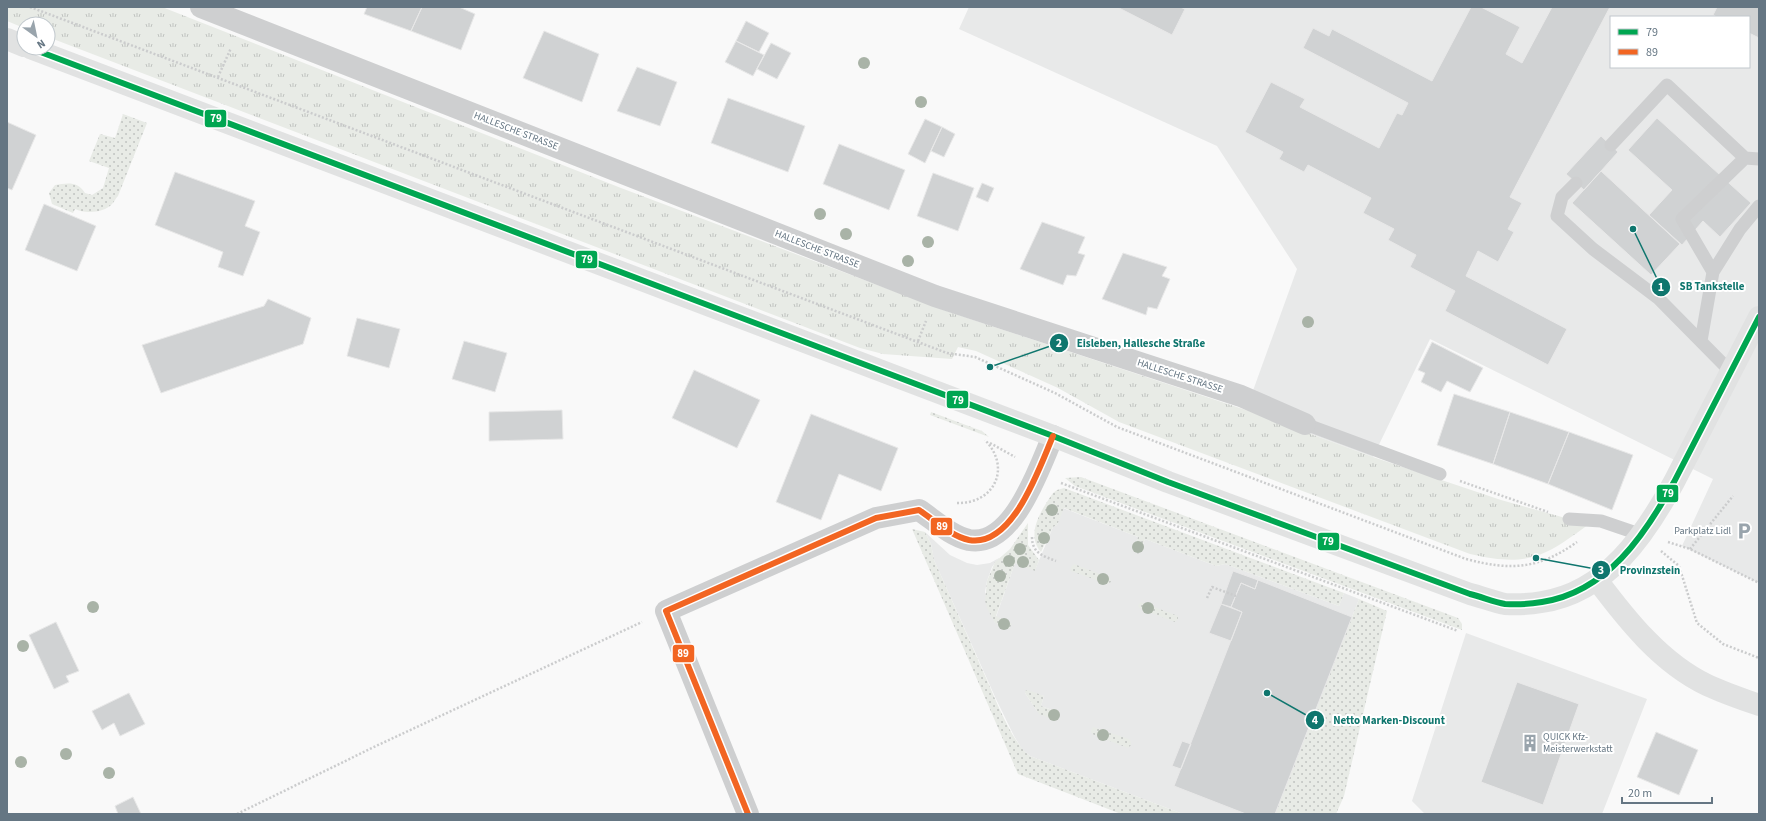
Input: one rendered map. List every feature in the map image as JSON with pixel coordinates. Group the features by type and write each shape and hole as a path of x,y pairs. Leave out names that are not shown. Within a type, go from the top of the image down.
{"main road":[{"path":"51,56 1053,436 1175,484 1470,594 1504,604 1520,605 1548,601 1578,592 1597,580 1626,554 1642,535 1674,482 1759,317"},
{"path":"1597,580 1621,612 1638,631 1668,658 1707,685 1759,705"}],"street":[{"name":"HALLESCHE STRASSE","path":"201,7 936,296 1241,396 1305,424"},
{"path":"748,814 666,611 876,518 919,510 953,533 967,539 978,541 990,538 1003,529 1021,505 1053,436"}],"lane":[{"path":"1610,145 1667,85 1746,158 1759,159"},
{"path":"1713,272 1682,220 1746,158"},
{"path":"1576,183 1562,197 1557,216 1593,249 1658,298 1731,372"},
{"path":"1701,341 1713,272 1740,229 1759,206"},
{"name":"HALLESCHE STRASSE","path":"1305,424 1440,474"},
{"path":"1569,519 1602,521 1642,535"}],"path":[{"path":"30,7 947,353 975,357 1055,393 1117,427 1466,559 1498,565 1533,564 1553,557 1579,541"},
{"path":"218,77 242,23"},
{"path":"978,437 1062,484 1458,631"},
{"path":"919,510 948,502 974,502 988,492 993,486 997,477 998,462 992,447 985,440"},
{"path":"1440,474 1569,519"},
{"path":"1690,549 1733,496"},
{"path":"1032,534 1033,546 1037,553 1056,561"},
{"path":"1642,535 1690,549 1759,583"},
{"path":"1642,535 1679,566 1697,622 1723,644 1759,658"},
{"path":"1207,598 1212,587 1236,596"},
{"path":"237,814 369,750 666,611"}],"shaded area":[{"path":"969,7 1759,7 1759,583 1682,546 1713,479 1430,339 1373,457 1246,410 1297,269 1217,146 959,29"},
{"path":"1063,508 1138,537 1134,549 1140,552 1145,539 1216,566 1225,564 1339,606 1344,593 1359,599 1275,814 1183,814 1030,756 1022,749 996,699 934,560 931,544 925,532 950,555 967,563 977,565 990,563 999,558 992,567 985,592 995,623 1010,622 996,617 1015,563 1035,570 1053,527 1057,525","holes":["1025,691 1044,696 1041,706 1058,712 1060,714 1058,719 1037,711"]},
{"path":"1466,633 1647,699 1602,814 1425,814 1412,801"}],"green space":[{"path":"7,7 162,7 621,188 949,312 1246,410 1373,457 1501,500 1569,519 1593,521 1549,551 1536,556 1508,560 1470,554 1119,422 1058,388 976,351 958,347 952,359 883,354 860,348 56,40 56,16 16,16 16,25 7,21"},
{"path":"123,114 147,123 118,196 113,203 109,207 99,211 84,212 75,209 73,213 52,204 49,193 55,185 68,183 76,185 79,186 85,193 92,195 103,188 109,168 89,161 100,134 115,138"},
{"path":"931,412 982,431 989,437 930,415"},
{"path":"1081,477 1458,618 1462,624 1462,630 1075,486 1065,478"},
{"path":"1064,488 1344,593 1339,606 1225,564 1216,566 1145,539 1138,554 1134,549 1138,537 1064,508 1057,525 1053,527 1041,552 1036,545 1035,530 1037,522 1044,506 1053,493"},
{"path":"1028,523 1028,545 1039,560 1035,571 1015,563 996,616 1012,624 1009,629 995,623 988,610 985,601 987,581 995,562 1010,549"},
{"path":"912,529 925,532 931,544 934,560 997,703 1009,728 1023,749 1030,756 1183,814 1121,814 1018,774"},
{"path":"1074,564 1110,578 1111,582 1107,584 1071,571 1071,567"},
{"path":"1359,599 1387,611 1344,796 1336,814 1275,814"},
{"path":"1141,602 1178,616 1178,619 1175,622 1139,608 1138,605"},
{"path":"1028,690 1044,696 1041,706 1058,712 1060,714 1058,719 1055,720 1039,714 1025,693 1025,691"},
{"path":"1093,727 1129,739 1131,745 1128,748 1092,734 1091,731"}],"building":[{"path":"367,7 422,7 411,31 364,14"},
{"path":"422,7 459,7 475,14 461,50 411,31"},
{"path":"1117,7 1180,7 1185,9 1172,35"},
{"path":"1471,7 1481,7 1520,27 1506,54 1522,63 1552,7 1610,7 1510,197 1522,203 1508,229 1514,232 1498,262 1478,251 1466,276 1567,329 1548,365 1445,311 1455,291 1410,267 1416,255 1388,240 1394,229 1363,213 1371,198 1308,165 1304,172 1279,159 1283,152 1245,132 1271,82 1305,99 1300,107 1379,148 1397,113 1402,115 1408,103 1303,48 1313,28 1329,36 1332,29 1432,81"},
{"path":"1717,7 1759,7 1759,38 1750,34 1750,16 1713,15"},
{"path":"746,21 769,33 759,52 736,41"},
{"path":"544,31 599,54 582,102 523,78"},
{"path":"736,41 764,55 753,76 725,62"},
{"path":"771,43 791,53 777,79 757,69"},
{"path":"637,67 677,82 660,126 617,111"},
{"path":"728,98 805,126 788,172 711,143"},
{"path":"1657,118 1751,203 1720,237 1703,221 1682,245 1649,215 1672,190 1628,150"},
{"path":"925,119 942,127 925,163 908,154"},
{"path":"7,122 36,135 12,190 7,188"},
{"path":"942,127 955,134 944,157 931,151"},
{"path":"1601,136 1618,152 1584,190 1566,174"},
{"path":"839,144 905,170 889,210 823,184"},
{"path":"1601,171 1680,244 1651,275 1572,203"},
{"path":"175,172 255,201 245,226 260,232 243,276 218,267 223,252 155,225"},
{"path":"933,173 974,188 958,231 917,216"},
{"path":"982,183 994,188 988,202 976,197"},
{"path":"44,204 96,226 77,271 25,250"},
{"path":"1042,222 1085,237 1078,253 1085,255 1076,276 1067,275 1063,285 1020,269"},
{"path":"1123,253 1167,267 1162,276 1170,279 1157,309 1148,307 1146,315 1102,299"},
{"path":"268,299 311,318 303,344 161,393 142,345 264,306"},
{"path":"357,318 400,329 389,368 347,356"},
{"path":"464,341 507,353 495,392 452,379"},
{"path":"1432,342 1483,368 1470,392 1447,381 1441,392 1421,382 1425,373 1418,370"},
{"path":"694,370 760,400 737,448 672,418"},
{"path":"1454,394 1510,412 1493,464 1437,445"},
{"path":"562,410 563,439 489,441 489,412"},
{"path":"1510,412 1569,432 1548,484 1493,464"},
{"path":"811,414 898,448 881,491 839,474 821,520 776,502"},
{"path":"1569,432 1633,455 1612,510 1548,484"},
{"path":"1233,571 1258,580 1255,589 1241,583 1231,607 1221,604"},
{"path":"1258,580 1352,617 1275,814 1246,814 1174,786 1242,612 1231,607 1241,583 1255,589"},
{"path":"1221,604 1242,612 1231,641 1209,633"},
{"path":"56,622 79,671 66,676 69,682 54,689 29,635"},
{"name":"QUICK Kfz- Meisterwerkstatt","path":"1517,682 1579,704 1543,805 1481,782"},
{"path":"129,693 145,724 120,736 114,723 102,730 92,711"},
{"path":"1656,732 1698,750 1679,795 1637,777"},
{"path":"1182,741 1191,744 1181,769 1172,766"},
{"path":"133,797 141,814 118,814 115,806"}],"transit line":[{"name":"79","path":"51,56 1053,436 1168,482 1470,594 1505,604 1542,602 1565,596 1586,586 1605,574 1622,558 1637,541 1663,502 1759,317"},
{"name":"89","path":"748,814 666,611 876,518 919,510 949,531 962,538 969,540 985,539 999,532 1011,519 1022,503 1032,485 1053,436"}],"place":[{"name":"SB Tankstelle","path":"1633,229"},
{"name":"Eisleben, Hallesche Straße","path":"990,367"},
{"name":"Parkplatz Lidl","path":"1744,531"},
{"name":"Provinzstein","path":"1536,558"},
{"name":"Netto Marken-Discount","path":"1267,693"},
{"name":"QUICK Kfz- Meisterwerkstatt","path":"1530,743"}]}
